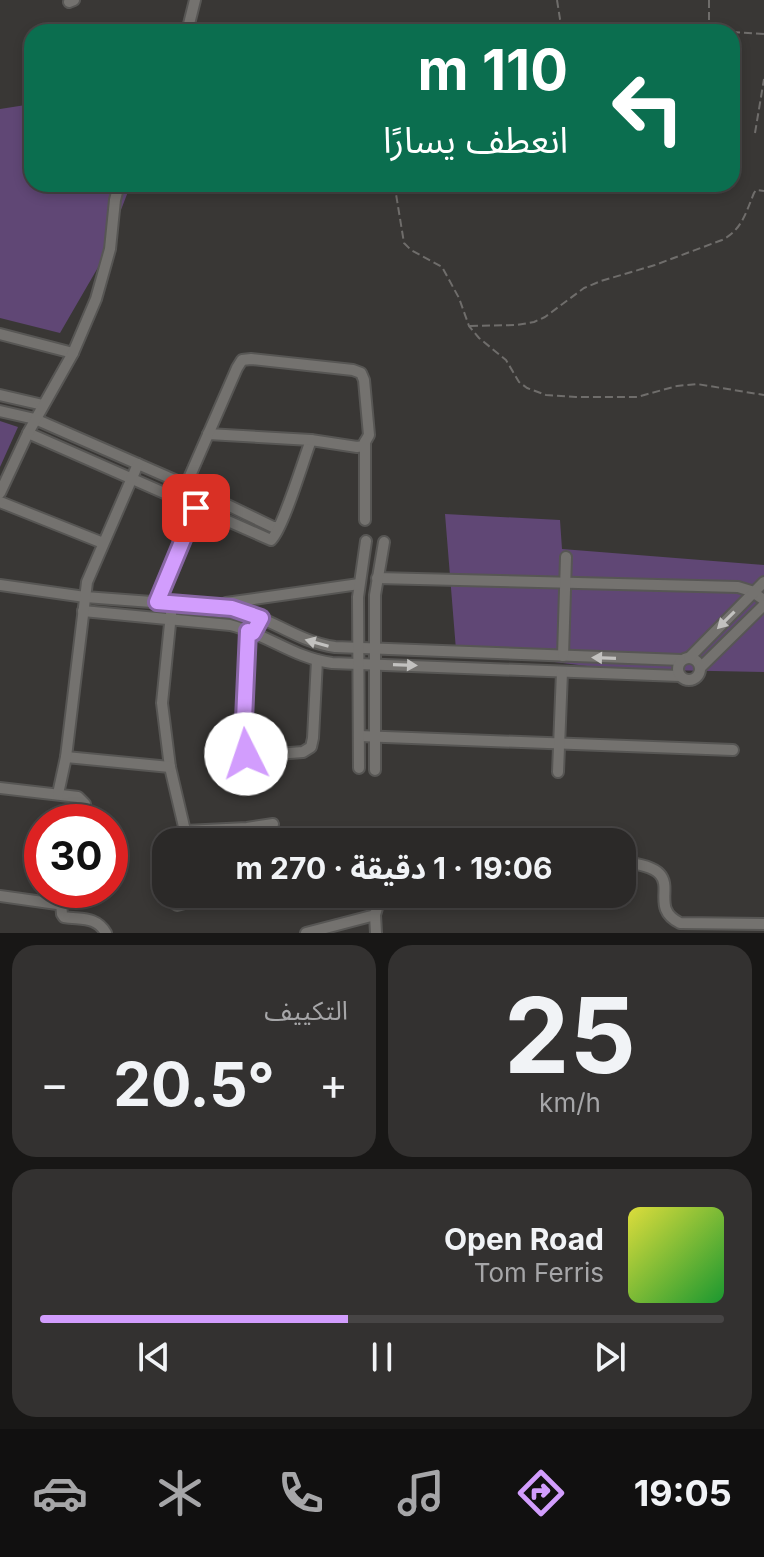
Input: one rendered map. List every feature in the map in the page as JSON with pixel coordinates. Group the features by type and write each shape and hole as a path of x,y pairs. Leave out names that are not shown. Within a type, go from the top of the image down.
{"street":[{"path":"189,24 195,0"},
{"path":"0,493 35,419 73,353 96,299 107,267 117,192"},
{"path":"0,334 73,353"},
{"path":"186,485 208,434 237,368 242,360 353,370 361,373 364,380 369,435 363,446 208,434"},
{"path":"0,395 43,405"},
{"path":"0,411 35,419 278,527"},
{"path":"28,433 272,540 311,440"},
{"path":"365,442 365,520"},
{"path":"58,794 66,757 87,582 138,464"},
{"path":"157,602 202,493"},
{"path":"0,502 103,543"},
{"path":"259,536 265,523"},
{"path":"359,768 359,584 366,541"},
{"path":"375,770 375,603 384,542"},
{"path":"563,656 566,557"},
{"path":"83,611 246,630 299,655 317,660 680,676 687,680 695,679 700,668 764,602 753,592 738,587 377,578"},
{"path":"680,676 677,670 685,659 764,582"},
{"path":"211,606 359,584"},
{"path":"0,585 85,597 244,611 312,642 335,647 685,659 696,661 700,668"},
{"path":"172,604 162,703 170,767 182,828"},
{"path":"244,611 243,746 246,754 303,752 311,747 317,660"},
{"path":"246,630 261,618"},
{"path":"558,772 562,672"},
{"path":"359,736 733,750"},
{"path":"66,757 170,767"},
{"path":"0,788 78,797 84,804"},
{"path":"247,828 273,824"},
{"path":"636,864 647,865 660,873 665,885 666,910 680,923 764,924"},
{"path":"0,896 24,899"},
{"path":"61,908 64,917 93,920 106,933"},
{"path":"376,933 377,908"},
{"path":"306,933 375,915"}],"path":[{"path":"557,0 561,24"},
{"path":"709,0 709,24"},
{"path":"740,32 764,34"},
{"path":"755,133 764,79"},
{"path":"469,326 534,322 584,288 696,251 731,236 744,218 756,190 764,191"},
{"path":"395,192 404,243 442,267 459,298 469,326 506,360 519,382 527,388 546,395 637,397 697,384 764,395"}],"shaded area":[{"path":"24,105 24,192 128,192 100,264 60,333 0,318 0,109"},
{"path":"0,421 18,427 0,467"},
{"path":"445,514 560,520 562,549 764,565 764,672 611,669 456,650"}],"route":[{"path":"196,508 157,602 232,608 261,618 253,633 248,631 243,742 246,754"}]}
